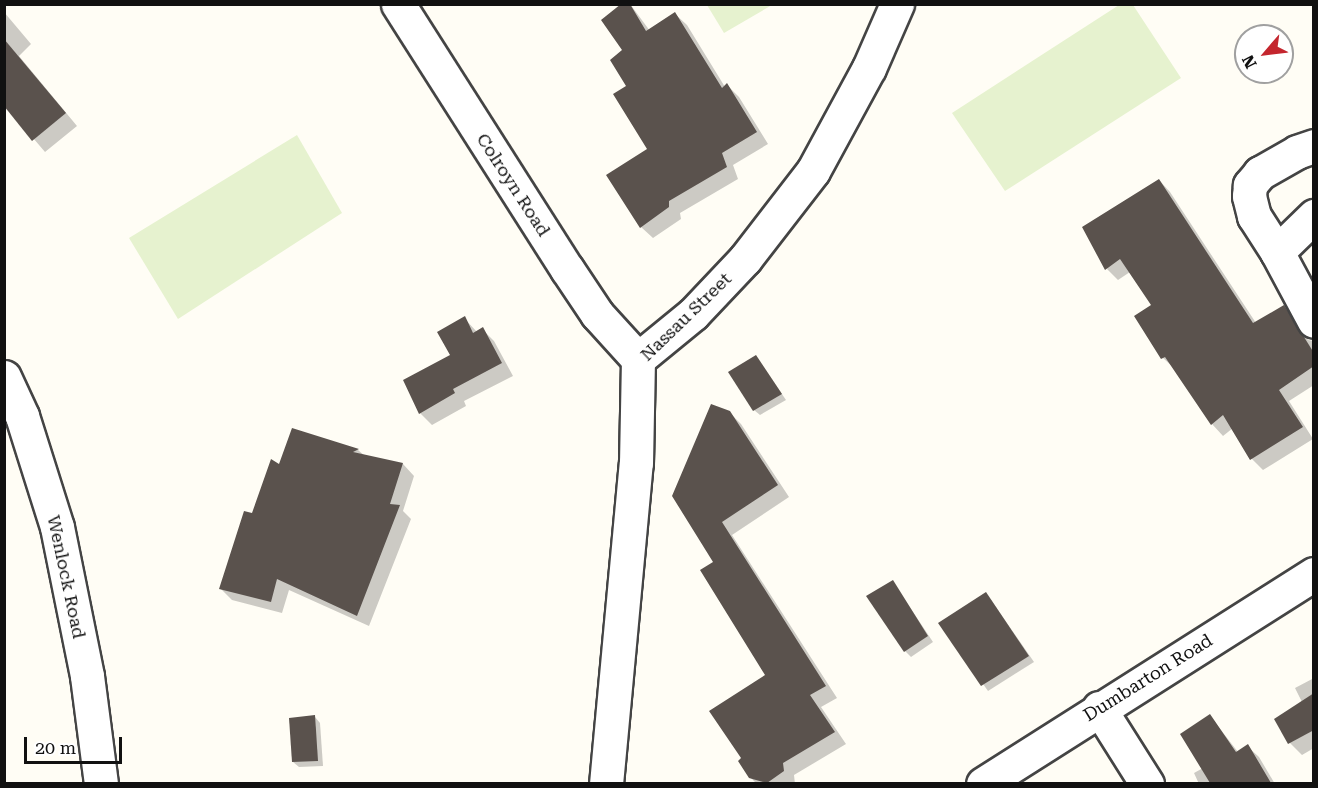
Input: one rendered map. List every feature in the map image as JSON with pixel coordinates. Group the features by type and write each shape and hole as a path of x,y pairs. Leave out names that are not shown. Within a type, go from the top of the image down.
{"street":[{"name":"Colroyn Road","path":"398,4 597,314 638,359"},
{"name":"Nassau Street","path":"606,783 636,462 638,359 693,314 738,267 813,171 869,68 897,4"},
{"path":"1314,146 1260,173 1250,185 1249,196 1254,216 1277,252 1314,321"},
{"path":"1277,252 1314,216"},
{"name":"Wenlock Road","path":"4,377 22,416 57,526 87,675 101,783"},
{"name":"Dumbarton Road","path":"983,783 1314,574"},
{"path":"1099,708 1147,783"}],"green space":[{"path":"707,5 772,5 724,33"},
{"path":"1119,5 1133,5 1181,78 1005,191 952,113"},
{"path":"297,135 342,213 178,319 129,238"}],"building":[{"path":"621,4 630,4 646,31 675,12 722,88 727,83 757,132 722,153 727,167 669,201 669,207 640,228 606,175 647,149 613,94 626,86 610,60 622,50 601,20"},
{"path":"4,39 66,113 32,141 4,106"},
{"path":"1159,179 1253,323 1284,305 1314,353 1314,366 1279,390 1303,427 1250,460 1223,415 1211,425 1165,357 1161,359 1134,316 1151,305 1120,259 1105,270 1082,227"},
{"path":"465,316 473,333 483,327 502,363 453,389 455,393 419,414 403,380 450,355 437,332"},
{"path":"756,355 782,394 753,411 728,372"},
{"path":"711,404 730,411 778,485 722,522 826,686 810,695 835,732 783,763 784,771 767,783 749,778 738,761 741,758 709,711 765,675 700,570 713,562 672,496"},
{"path":"292,428 359,449 353,452 403,463 390,504 400,505 357,616 277,579 271,602 219,589 244,511 252,513 271,459 279,464"},
{"path":"893,580 928,636 904,652 866,596"},
{"path":"986,592 1029,656 981,686 938,623"},
{"path":"1314,693 1314,730 1288,744 1274,719"},
{"path":"1210,714 1236,752 1248,744 1271,783 1210,783 1180,734"},
{"path":"315,715 318,761 292,762 289,718"}]}
